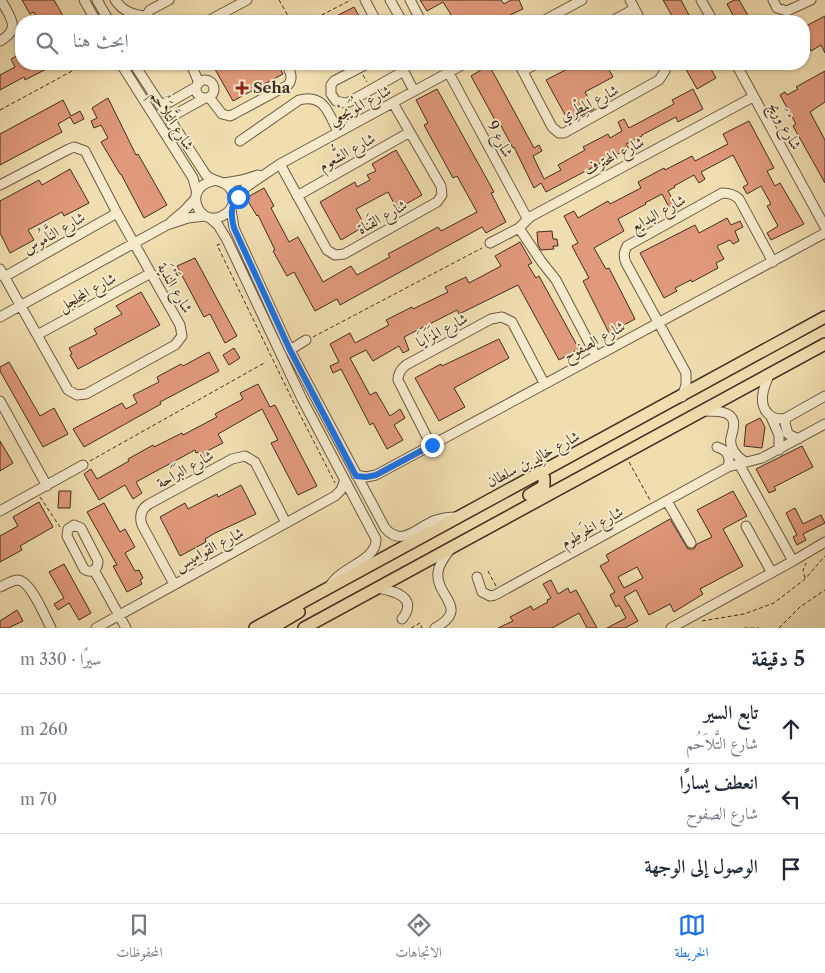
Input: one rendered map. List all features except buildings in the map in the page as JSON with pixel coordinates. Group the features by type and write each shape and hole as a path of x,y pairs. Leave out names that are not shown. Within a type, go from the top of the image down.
{"main road":[{"name":"شارع خالِد بن سلطان","path":"255,628 825,318"},
{"path":"304,628 825,344"},
{"path":"486,528 503,511 541,488 545,482 540,472"},
{"path":"272,628 297,614 311,598"}],"street":[{"path":"0,41 9,36 13,27 12,20 1,0"},
{"path":"84,0 93,15"},
{"path":"97,0 106,15"},
{"path":"115,0 126,11 135,15"},
{"path":"147,15 150,10 169,0"},
{"path":"219,15 247,0"},
{"path":"365,0 373,15"},
{"path":"390,0 399,15"},
{"path":"410,0 418,15"},
{"path":"554,15 582,0"},
{"path":"630,0 638,15"},
{"path":"702,0 710,15"},
{"path":"773,0 777,8 788,11 811,0"},
{"path":"623,15 634,9"},
{"name":"شارع التَّلاَحُم","path":"125,70 193,178 196,195"},
{"name":"شارع التَّلاَحُم","path":"139,70 171,124 206,175 213,181"},
{"path":"193,70 198,85 197,93 207,98 222,114 230,116 288,85 291,75 289,70"},
{"path":"355,70 334,81 330,90 336,101 345,103 372,90 398,70"},
{"path":"404,70 414,90"},
{"name":"شارع المُوَيجْعِي","path":"232,206 246,187 270,170 394,103 443,70"},
{"name":"شارع 9","path":"447,70 527,218"},
{"name":"شارع المِطْرِي","path":"523,70 552,127 564,133 660,80 665,70"},
{"name":"شارع وْرَيج","path":"739,70 825,228"},
{"path":"159,104 170,102 206,80 211,83 214,90 207,98 176,114 171,124"},
{"name":"شارع المحترف","path":"490,243 519,228 527,218 753,96"},
{"path":"240,142 299,100 305,99 318,100 323,104 338,132"},
{"name":"شارع القَناة","path":"280,164 327,250 335,256 344,254 437,202 442,195 441,186 394,103"},
{"name":"شارع الشُّعوم","path":"298,196 410,132"},
{"name":"شارع النَّدْيَة","path":"0,185 69,149 74,147 80,148 88,156 117,213 180,324 182,330 180,341 86,394 77,395 68,390 2,273"},
{"name":"شارع المُوَيجْعِي","path":"224,183 242,180 270,170"},
{"path":"167,225 184,211 204,184 213,181 224,183 230,188 233,194 234,228 290,350 385,528 394,536 405,537 434,521 457,517"},
{"name":"شارع البدايع","path":"686,373 626,263 624,251 627,246 722,193 732,194 740,199 773,262"},
{"path":"196,195 196,205 200,211 218,224 227,240 340,484 353,497 374,534 376,540 375,549 371,555 337,576 328,589"},
{"path":"0,317 167,225 188,218 222,217 232,206"},
{"name":"شارع النَّامُوس","path":"2,273 117,213"},
{"path":"519,228 540,261 550,270 596,356"},
{"name":"شارع الصفوح","path":"356,476 376,475 825,233"},
{"name":"شارع المجلجل","path":"37,335 151,273"},
{"name":"شارع المَزَايَا","path":"432,445 398,380 398,374 406,365 492,319 502,317 512,322 544,383"},
{"path":"290,350 306,340"},
{"path":"686,373 697,380 711,380"},
{"path":"682,397 686,385 686,373"},
{"path":"770,373 764,386 762,398 764,410 771,417 779,435 779,450"},
{"path":"771,417 786,418 825,396"},
{"path":"0,401 47,486"},
{"path":"701,411 722,412 730,416 734,424 734,434 731,438 732,446 793,561"},
{"path":"786,418 785,423 788,434 798,438"},
{"name":"شارع الخَرطوم","path":"500,593 728,467 762,458 825,424"},
{"path":"716,447 721,448 728,454 728,467"},
{"name":"شارع البَرَاحة","path":"174,584 140,520 142,511 149,504 232,459 245,456 256,462 286,523"},
{"path":"0,511 84,465"},
{"path":"366,492 369,483 376,475"},
{"name":"شارع القواميس","path":"96,628 335,496 341,490 340,484"},
{"path":"335,496 353,497"},
{"path":"667,501 691,542"},
{"path":"74,525 81,528 98,562 98,566 94,570 84,569 66,532 74,525"},
{"path":"746,526 772,573"},
{"path":"671,628 825,542"},
{"path":"435,628 448,620 452,613 451,605 439,583 438,574 439,566 452,546"},
{"path":"94,570 126,628"},
{"path":"477,577 480,587 485,594 490,596 500,593"},
{"path":"0,588 12,581 18,580 27,584 51,628"},
{"path":"378,588 403,596 407,605 402,619"}],"path":[{"path":"279,0 288,15"},
{"path":"322,15 351,0"},
{"path":"0,110 74,70"},
{"path":"364,70 372,90"},
{"path":"227,240 217,245 292,399 340,484"},
{"path":"306,340 490,243"},
{"path":"84,465 266,362"},
{"path":"624,452 654,508"},
{"path":"36,492 57,524 66,532"},
{"path":"700,621 744,614 774,603 805,579 825,556"},
{"path":"805,579 803,570 806,562"},
{"path":"488,571 500,593"},
{"path":"779,628 800,607 825,590"},
{"path":"411,628 420,623 422,628"},
{"path":"744,628 759,628"}],"place":[{"name":"Seha","path":"242,88"}],"route":[{"path":"238,197 231,209 234,228 290,350 356,476 376,475 432,445"}]}
